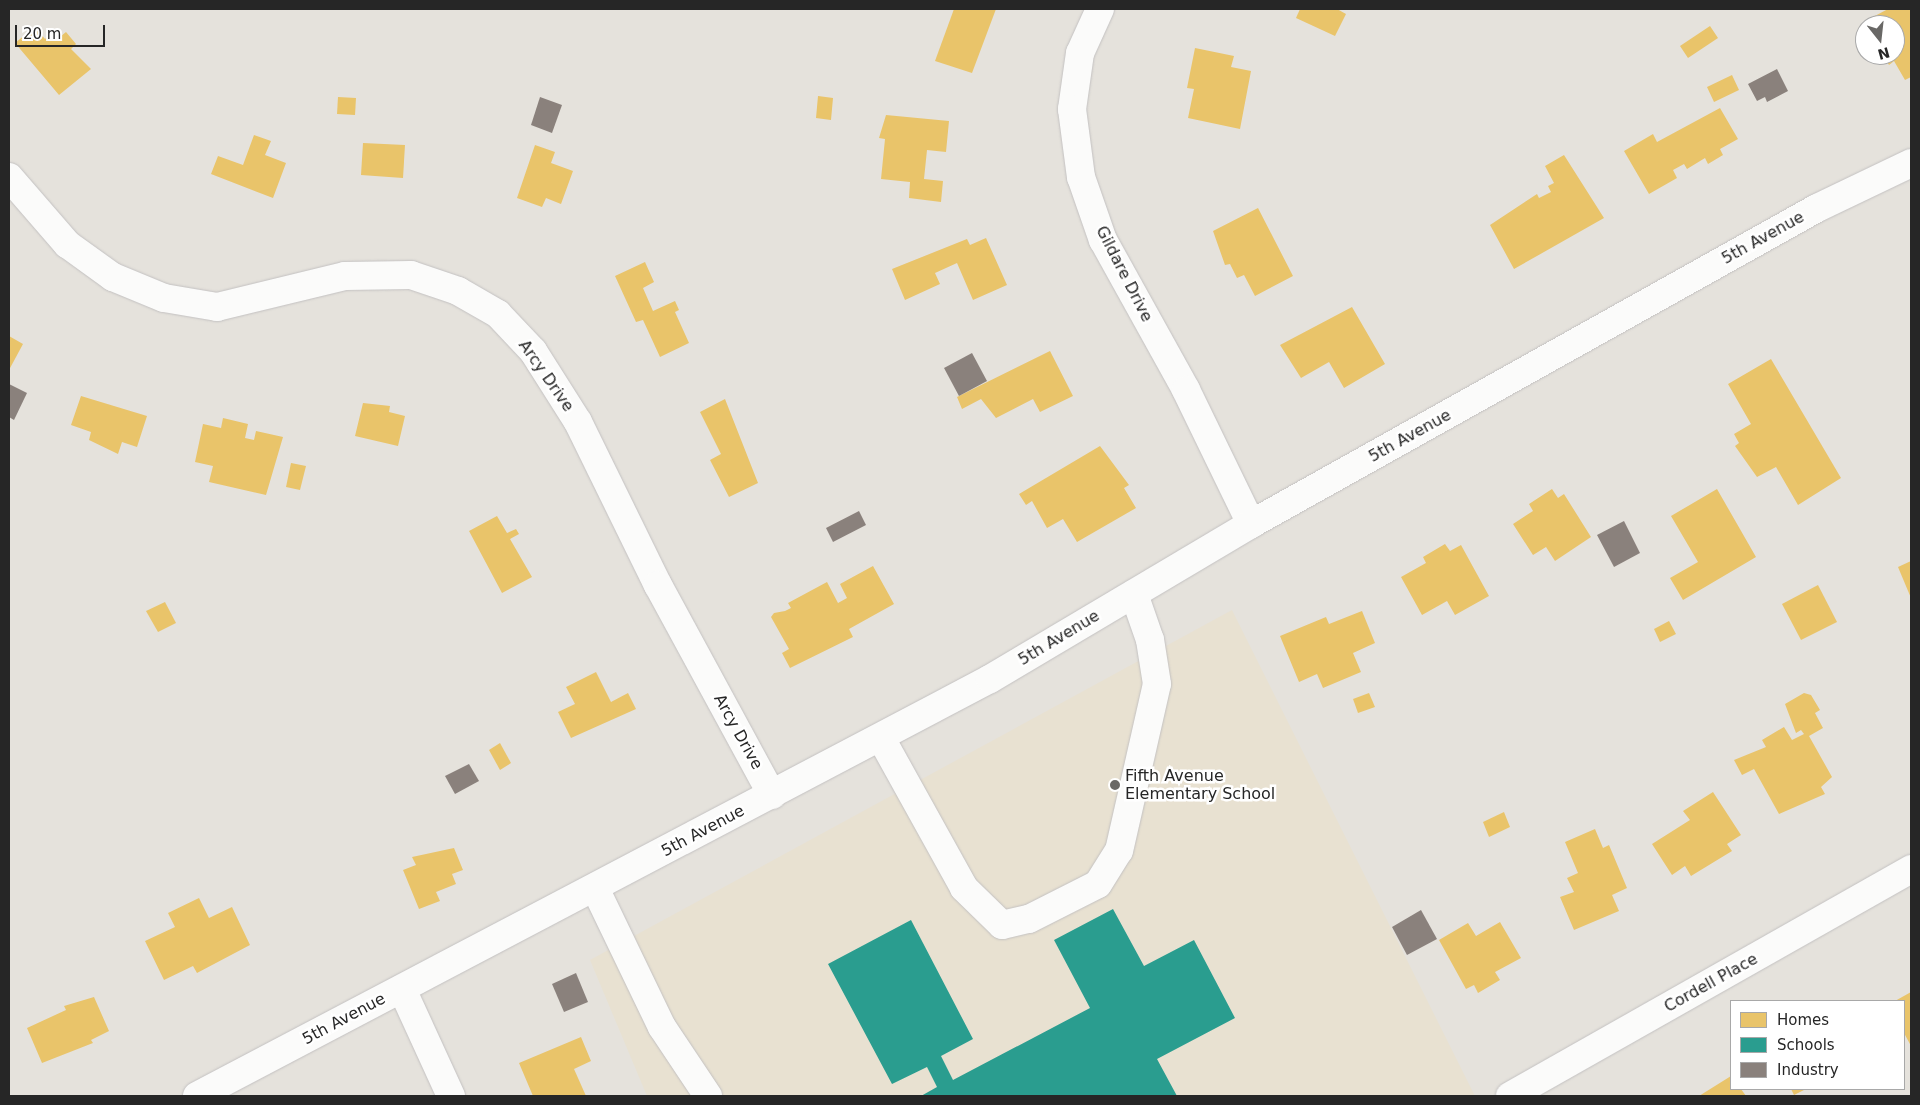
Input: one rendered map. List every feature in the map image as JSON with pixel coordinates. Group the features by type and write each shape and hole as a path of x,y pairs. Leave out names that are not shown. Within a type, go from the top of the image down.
{"street":[{"name":"Gildare Drive","path":"1100,9 1080,53 1072,109 1081,176 1103,240 1186,390 1251,524"},
{"name":"5th Avenue","path":"197,1096 881,738 1134,594 1251,524 1817,208 1910,167"},
{"name":"Arcy Drive","path":"9,177 67,244 112,277 164,298 218,307 345,276 411,275 458,291 498,314 533,352 578,422 658,585 772,795"},
{"path":"881,738 964,888 1002,925 1029,919 1098,884 1119,851 1157,684 1150,640 1134,594"},
{"name":"Cordell Place","path":"1510,1096 1911,869"},
{"path":"595,888 662,1027 708,1096"},
{"path":"402,989 451,1096"}],"shaded area":[{"name":"Fifth Avenue Elementary School","path":"1232,610 1475,1096 647,1096 590,960"}],"building: Homes":[{"path":"954,9 996,9 972,73 935,61"},
{"path":"1300,9 1337,9 1346,14 1335,36 1296,18"},
{"path":"1888,9 1911,9 1911,77 1905,80 1896,65 1905,65 1905,15 1877,15"},
{"path":"1710,26 1718,38 1688,58 1680,46"},
{"path":"35,27 45,39 50,35 55,41 66,32 76,44 71,49 91,69 59,95 15,43"},
{"path":"1195,48 1234,56 1231,67 1251,71 1240,129 1188,118 1194,89 1187,88"},
{"path":"1732,75 1739,90 1714,102 1707,87"},
{"path":"818,96 833,98 831,120 816,118"},
{"path":"338,97 356,98 355,115 337,114"},
{"path":"1720,108 1738,139 1720,149 1723,155 1708,164 1705,158 1687,169 1684,164 1673,170 1677,178 1649,194 1624,151 1653,134 1657,142"},
{"path":"886,115 949,121 946,152 927,150 924,179 943,181 941,202 909,198 910,182 881,179 885,139 879,138"},
{"path":"254,135 271,141 265,155 286,163 273,198 211,174 218,156 243,165"},
{"path":"363,143 405,145 403,178 361,175"},
{"path":"535,145 555,152 551,163 573,171 561,204 546,198 542,207 517,198"},
{"path":"1564,155 1604,218 1514,269 1490,225 1537,194 1539,198 1551,192 1548,186 1554,183 1545,166"},
{"path":"1258,208 1293,276 1255,296 1244,275 1237,278 1230,264 1225,265 1213,231"},
{"path":"986,238 1007,285 973,300 957,263 935,273 940,284 905,300 892,269 967,239 970,245"},
{"path":"645,262 654,282 643,288 653,311 675,301 679,310 675,312 689,343 660,357 643,320 636,322 615,276"},
{"path":"1352,307 1385,364 1344,388 1329,362 1301,378 1280,345"},
{"path":"9,336 23,344 9,370"},
{"path":"1050,351 1073,396 1040,412 1033,399 996,418 981,399 962,409 957,397"},
{"path":"1771,359 1841,478 1798,505 1776,467 1757,477 1735,446 1739,443 1734,434 1751,424 1728,384"},
{"path":"81,396 147,416 137,447 122,442 118,454 89,440 91,432 71,425"},
{"path":"725,399 758,483 729,497 710,460 721,454 700,412"},
{"path":"363,403 390,406 389,412 405,416 398,446 355,436"},
{"path":"223,418 248,424 245,438 254,440 256,431 283,437 266,495 209,482 213,466 195,462 203,424 221,428"},
{"path":"1100,446 1129,485 1124,488 1136,508 1077,542 1063,519 1047,528 1032,501 1026,505 1019,494"},
{"path":"291,463 306,466 300,490 286,487"},
{"path":"1552,489 1558,498 1564,494 1591,537 1555,561 1546,547 1533,555 1513,524 1533,511 1529,504"},
{"path":"1717,489 1756,557 1683,600 1670,578 1698,562 1671,516"},
{"path":"497,516 507,533 516,529 519,534 510,539 532,577 502,593 469,531"},
{"path":"1445,544 1450,551 1461,545 1489,596 1455,615 1447,601 1422,615 1401,577 1426,563 1423,557"},
{"path":"1911,561 1911,598 1898,567"},
{"path":"873,566 894,604 849,629 853,637 790,668 782,653 789,649 771,617 774,613 791,608 788,603 827,582 838,603 847,598 840,584"},
{"path":"1818,585 1837,622 1801,640 1782,604"},
{"path":"165,602 176,623 158,632 146,611"},
{"path":"1362,611 1375,643 1353,653 1361,672 1323,688 1317,674 1299,682 1280,636 1326,617 1329,624"},
{"path":"1669,621 1676,634 1660,642 1654,629"},
{"path":"596,672 611,702 628,693 636,709 571,738 558,712 575,704 566,687"},
{"path":"1369,693 1375,707 1358,713 1353,699"},
{"path":"1804,693 1811,695 1820,710 1815,713 1823,728 1809,736 1832,777 1821,787 1825,794 1779,814 1754,769 1742,775 1734,760 1766,747 1762,740 1784,727 1792,740 1804,734 1801,730 1796,733 1785,704"},
{"path":"500,743 511,763 500,770 489,750"},
{"path":"1713,792 1741,835 1727,844 1732,851 1691,876 1685,866 1672,875 1652,844 1690,820 1683,811"},
{"path":"1504,812 1510,827 1489,837 1483,822"},
{"path":"1595,829 1603,848 1609,845 1627,888 1612,895 1619,911 1574,930 1560,897 1574,892 1567,878 1578,873 1565,842"},
{"path":"454,848 463,870 452,874 456,884 436,892 440,901 419,909 403,870 416,865 412,857"},
{"path":"199,898 209,918 232,907 250,945 197,973 193,966 164,980 145,941 175,927 168,913"},
{"path":"1500,922 1521,958 1495,972 1500,980 1478,993 1474,985 1466,989 1439,940 1468,923 1476,936"},
{"path":"1911,992 1911,1046 1905,1035 1905,1000 1897,1000"},
{"path":"94,997 109,1031 91,1040 93,1043 42,1063 27,1028 66,1010 64,1006"},
{"path":"581,1037 591,1061 574,1069 586,1096 533,1096 519,1063"},
{"path":"1730,1077 1730,1090 1742,1090 1746,1096 1699,1096"},
{"path":"1792,1090 1804,1090 1794,1095"}],"building: Schools":[{"path":"1113,909 1144,966 1194,940 1235,1018 1157,1059 1177,1096 921,1096 937,1087 927,1067 892,1084 828,964 911,920 973,1039 941,1056 953,1080 1090,1008 1054,940"}],"building: Industry":[{"path":"1777,69 1788,91 1767,102 1765,97 1757,101 1748,84"},
{"path":"540,97 562,105 552,133 531,125"},
{"path":"972,353 987,381 959,396 944,368"},
{"path":"9,384 27,393 14,420 9,417"},
{"path":"859,511 866,525 833,542 826,528"},
{"path":"1624,521 1640,553 1614,567 1597,535"},
{"path":"469,764 479,781 455,794 445,776"},
{"path":"1421,910 1437,939 1407,955 1392,927"},
{"path":"576,973 588,1002 564,1012 552,984"}],"place":[{"name":"Fifth Avenue Elementary School","path":"1115,785"}]}
